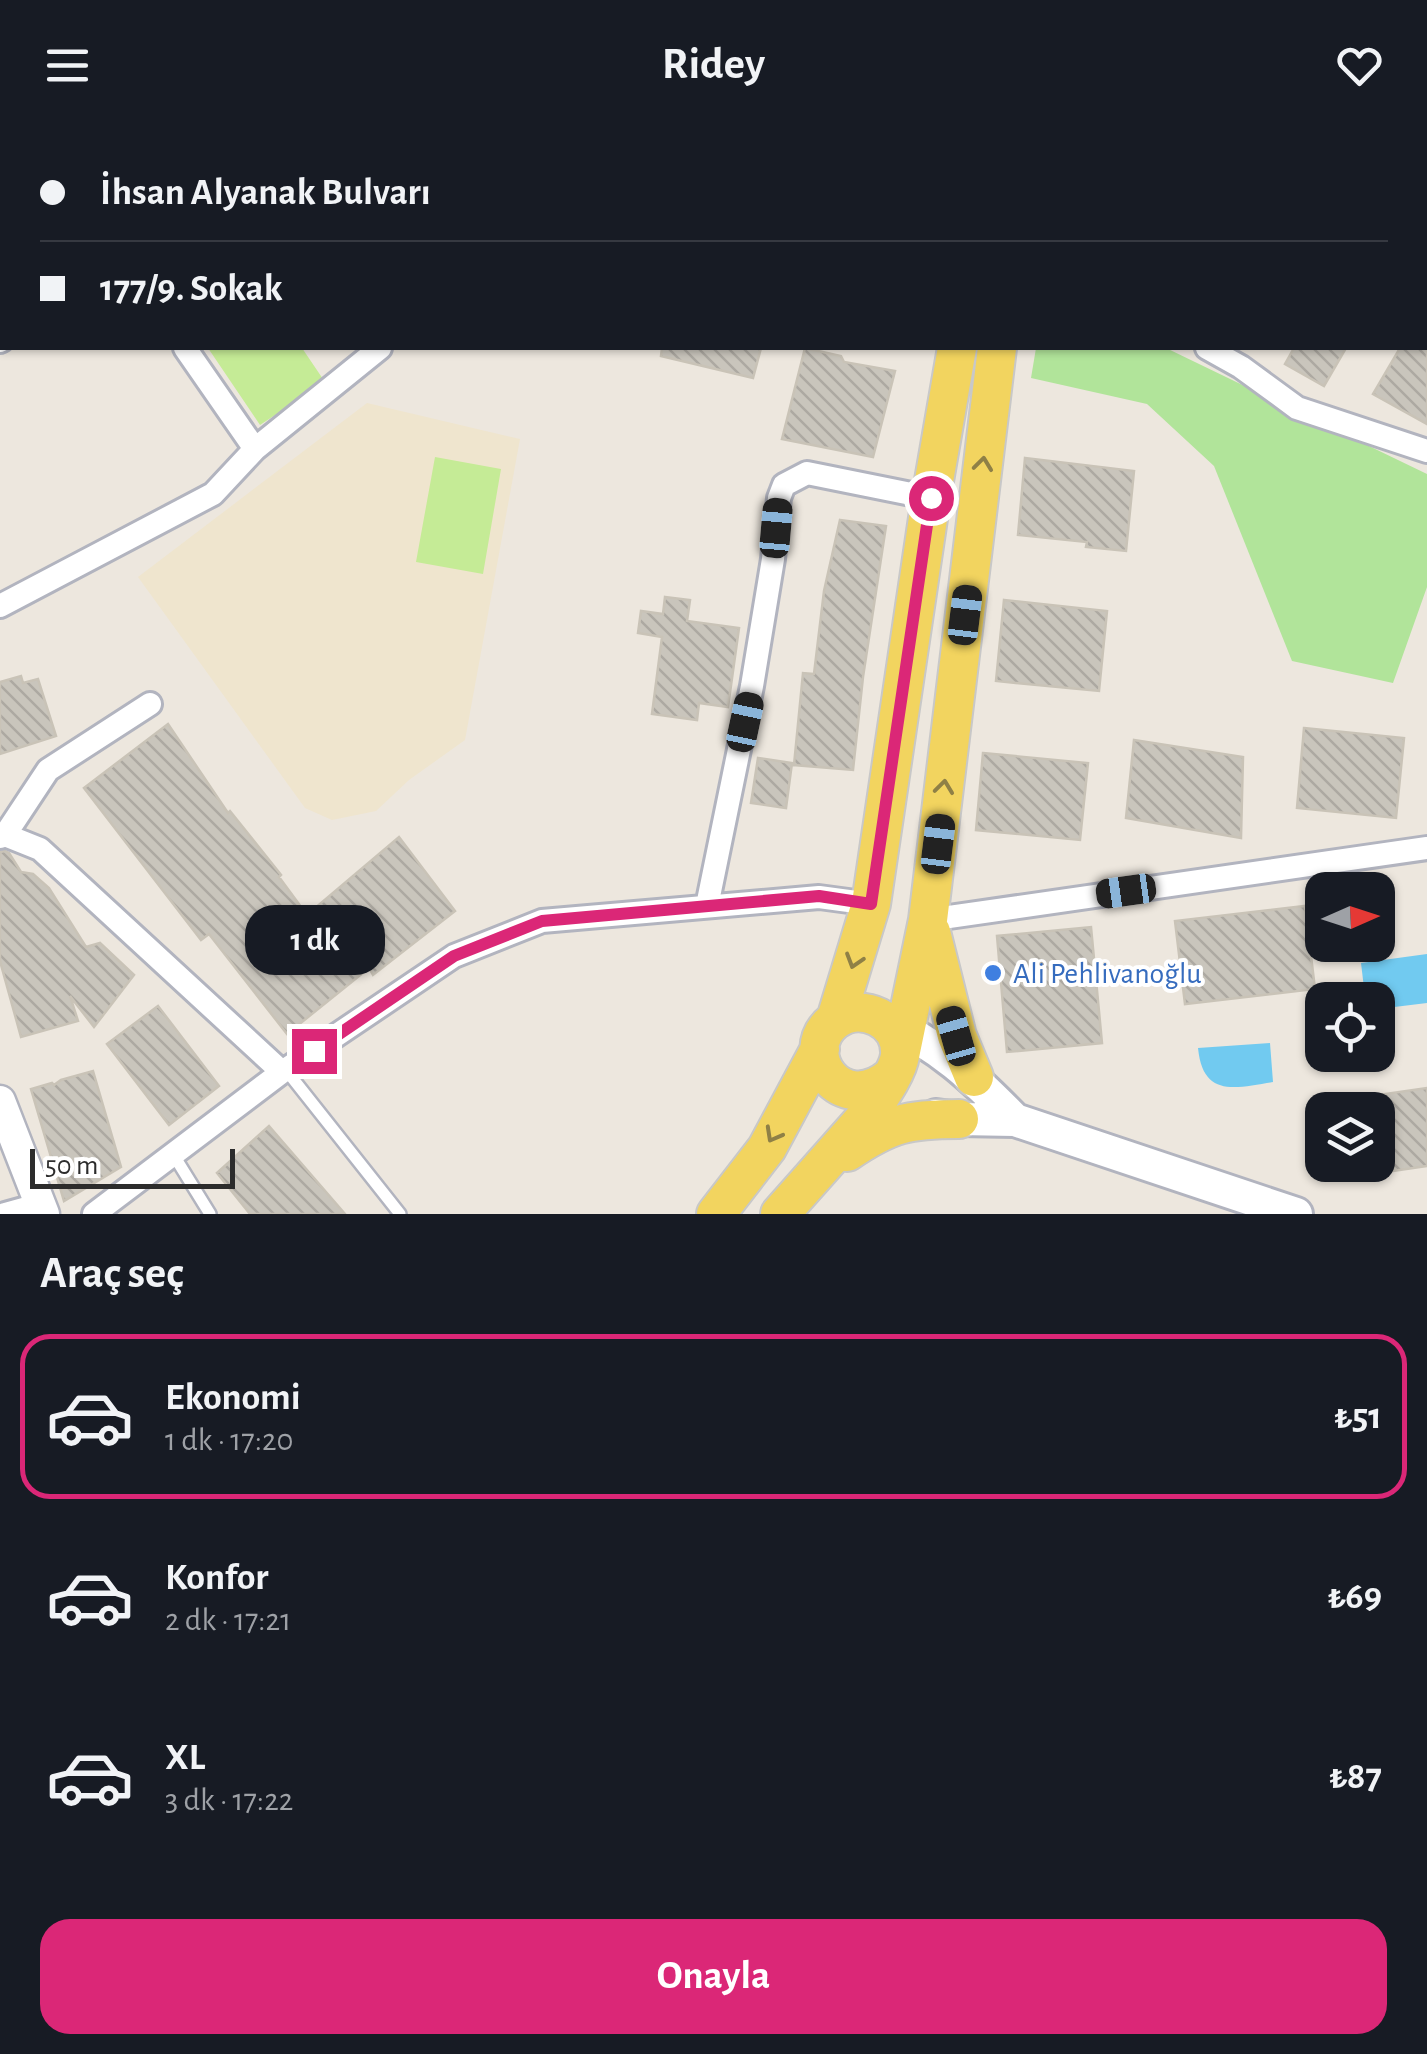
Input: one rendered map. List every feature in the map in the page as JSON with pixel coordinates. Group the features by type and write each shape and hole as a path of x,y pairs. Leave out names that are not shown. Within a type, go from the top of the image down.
{"main road":[{"path":"952,350 871,904 828,1034 822,1065 830,1078 883,1061 941,1052 974,1078 1015,1120"},
{"path":"780,1214 862,1123 928,920 997,350"},
{"path":"928,920 956,1036 974,1078"},
{"path":"716,1214 767,1148 828,1034 850,1012 866,1012 883,1061 917,1113 959,1119"},
{"path":"820,1170 888,1127 916,1120 1015,1120 1296,1214"}],"street":[{"path":"186,350 255,449"},
{"path":"0,606 213,494 255,449 378,350"},
{"path":"1216,350 1247,357 1298,408 1427,452"},
{"path":"708,906 752,686 784,485 806,473 931,498"},
{"path":"150,704 48,770 2,836 40,849 284,1071"},
{"path":"928,920 1427,848"},
{"path":"94,1214 284,1071 454,956 542,921 819,896 871,904"},
{"path":"0,1101 42,1209 4,1214"}],"lane":[{"path":"284,1071 400,1214"},
{"path":"174,1154 210,1214"}],"shaded area":[{"path":"367,403 520,439 465,740 409,780 376,811 332,820 305,808 138,577"}],"green space":[{"path":"209,350 303,350 325,382 260,425"},
{"path":"1036,350 1170,350 1427,474 1427,587 1393,683 1292,661 1214,466 1147,404 1031,378"},
{"path":"435,457 501,469 483,574 416,562"}],"water":[{"path":"1427,954 1427,1003 1395,1007 1395,982 1363,982 1361,963 1395,962 1395,958"},
{"path":"1270,1043 1273,1082 1234,1087 1223,1086 1206,1075 1198,1048"}],"building":[{"path":"662,350 760,350 753,378 661,356"},
{"path":"804,350 895,371 873,457 782,439"},
{"path":"1293,350 1345,350 1324,386 1285,364"},
{"path":"1399,350 1427,350 1427,424 1373,394"},
{"path":"1025,458 1134,471 1126,551 1086,547 1087,542 1018,535"},
{"path":"840,520 886,526 853,770 794,765 803,673 814,674 824,591"},
{"path":"665,597 690,600 687,621 739,628 728,707 699,703 697,720 652,714 662,637 638,633 641,611 663,614"},
{"path":"1004,600 1107,611 1099,691 996,681"},
{"path":"21,676 23,683 38,679 56,736 0,754 0,682"},
{"path":"168,724 228,813 281,875 307,915 399,837 455,911 373,975 369,968 287,1034 209,934 201,940 84,788"},
{"path":"1304,728 1404,738 1396,818 1297,808"},
{"path":"1134,740 1243,757 1241,838 1126,818"},
{"path":"983,753 1088,763 1080,840 976,830"},
{"path":"758,758 792,763 786,808 751,803"},
{"path":"5,851 21,872 33,874 49,888 86,947 100,943 134,975 94,1027 70,996 78,1021 21,1037 0,961 0,852"},
{"path":"1305,906 1305,962 1312,962 1314,982 1305,982 1305,990 1185,1004 1175,921"},
{"path":"1091,927 1102,1043 1007,1052 997,936"},
{"path":"158,1006 219,1086 169,1125 107,1044"},
{"path":"93,1071 121,1167 64,1201 31,1089"},
{"path":"1427,1088 1427,1166 1395,1171 1395,1093"},
{"path":"269,1126 345,1214 250,1214 217,1173"}],"place":[{"name":"Ali Pehlivanoğlu","path":"993,973"}],"route":[{"path":"314,1051 454,956 542,921 819,896 871,904 931,498"}]}
